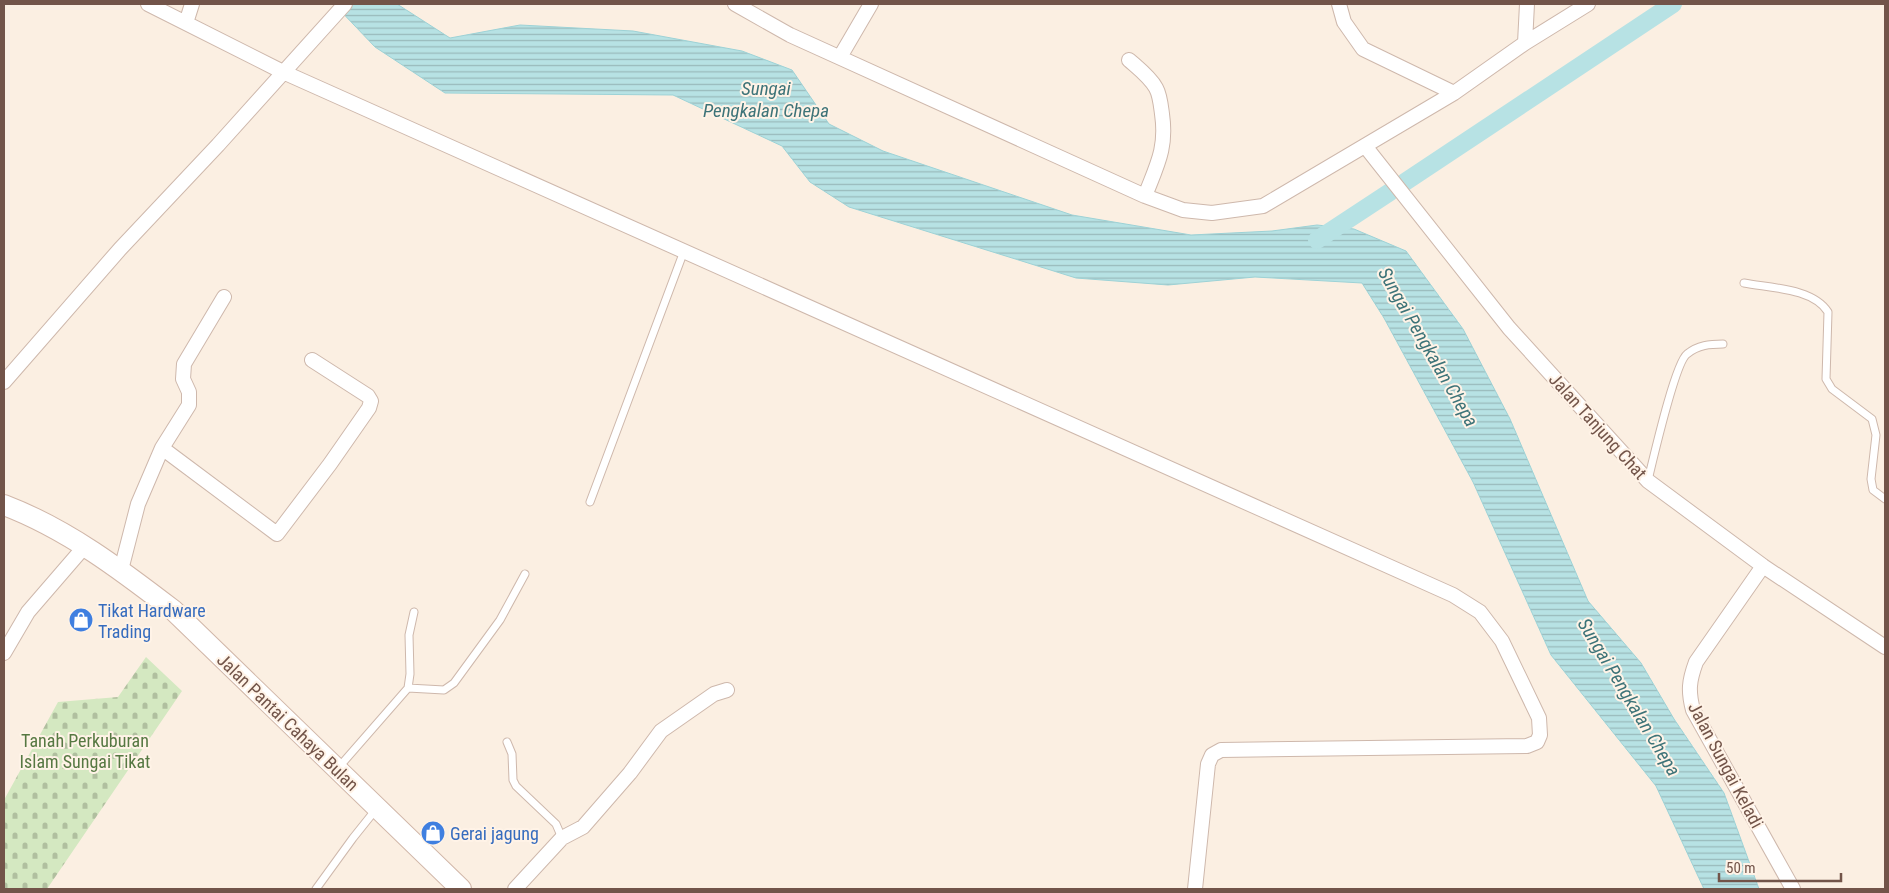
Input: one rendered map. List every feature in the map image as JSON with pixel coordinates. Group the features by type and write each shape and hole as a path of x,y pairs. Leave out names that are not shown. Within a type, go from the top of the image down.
{"main road":[{"name":"Jalan Pantai Cahaya Bulan","path":"4,505 85,546 121,570 173,610 461,889"}],"street":[{"path":"148,4 283,72 1444,591 1480,612 1502,641 1539,718 1540,735 1536,742 1528,746 1221,750 1212,754 1208,764 1195,889"},
{"path":"186,23 192,4"},
{"path":"4,382 120,249 218,145 345,4"},
{"path":"735,4 790,35 1144,196 1183,210 1212,213 1263,206 1454,93 1525,43 1588,4"},
{"path":"840,57 871,4"},
{"path":"1339,4 1344,22 1364,49 1454,93"},
{"path":"1525,43 1527,4"},
{"path":"1129,60 1148,77 1156,88 1165,131 1163,148 1144,196"},
{"name":"Jalan Tanjung Chat","path":"1365,146 1508,328 1648,481 1762,566 1884,644"},
{"path":"121,570 138,504 162,448 189,405 189,392 183,379 184,364 224,298"},
{"path":"162,448 277,534 330,464 372,401 368,396 312,360"},
{"path":"4,653 28,612 85,546"},
{"name":"Jalan Sungai Keladi","path":"1762,566 1696,662 1690,677 1689,694 1693,710 1793,889"},
{"path":"515,889 562,838 583,827 630,773 661,731 714,694 727,690"}],"lane":[{"path":"590,502 684,251"},
{"path":"1744,283 1808,294 1824,305 1828,312 1826,379 1832,389 1872,419 1876,435 1871,478 1873,490 1885,499"},
{"path":"1648,481 1672,387 1685,355 1705,344 1723,344"},
{"path":"408,688 444,690 454,683 500,620 525,574"},
{"path":"337,769 408,688 410,674 409,635 414,612"},
{"path":"506,742 512,754 513,780 516,786 556,824 562,838"},
{"path":"316,889 377,808"}],"green space":[{"name":"Tanah Perkuburan Islam Sungai Tikat","path":"146,657 182,691 47,889 4,889 4,800 58,702 118,697"}],"water":[{"name":"Sungai Pengkalan Chepa","path":"334,4 397,4 450,38 520,25 633,31 742,51 792,70 829,124 883,151 1072,215 1191,235 1272,231 1317,225 1354,229 1406,251 1463,329 1510,419 1588,601 1641,663 1674,719 1724,793 1759,889 1704,889 1656,786 1551,655 1473,482 1384,318 1362,283 1255,277 1168,285 1076,278 849,207 810,182 782,146 673,95 445,93 375,47"}],"building":[{"name":"Gerai jagung","path":"432,823 443,832 434,843 424,834"}],"waterway":[{"path":"1405,182 1673,4"},
{"path":"1317,240 1390,192"}],"place":[{"name":"Tikat Hardware Trading","path":"81,620"},
{"name":"Gerai jagung","path":"433,833"}]}
